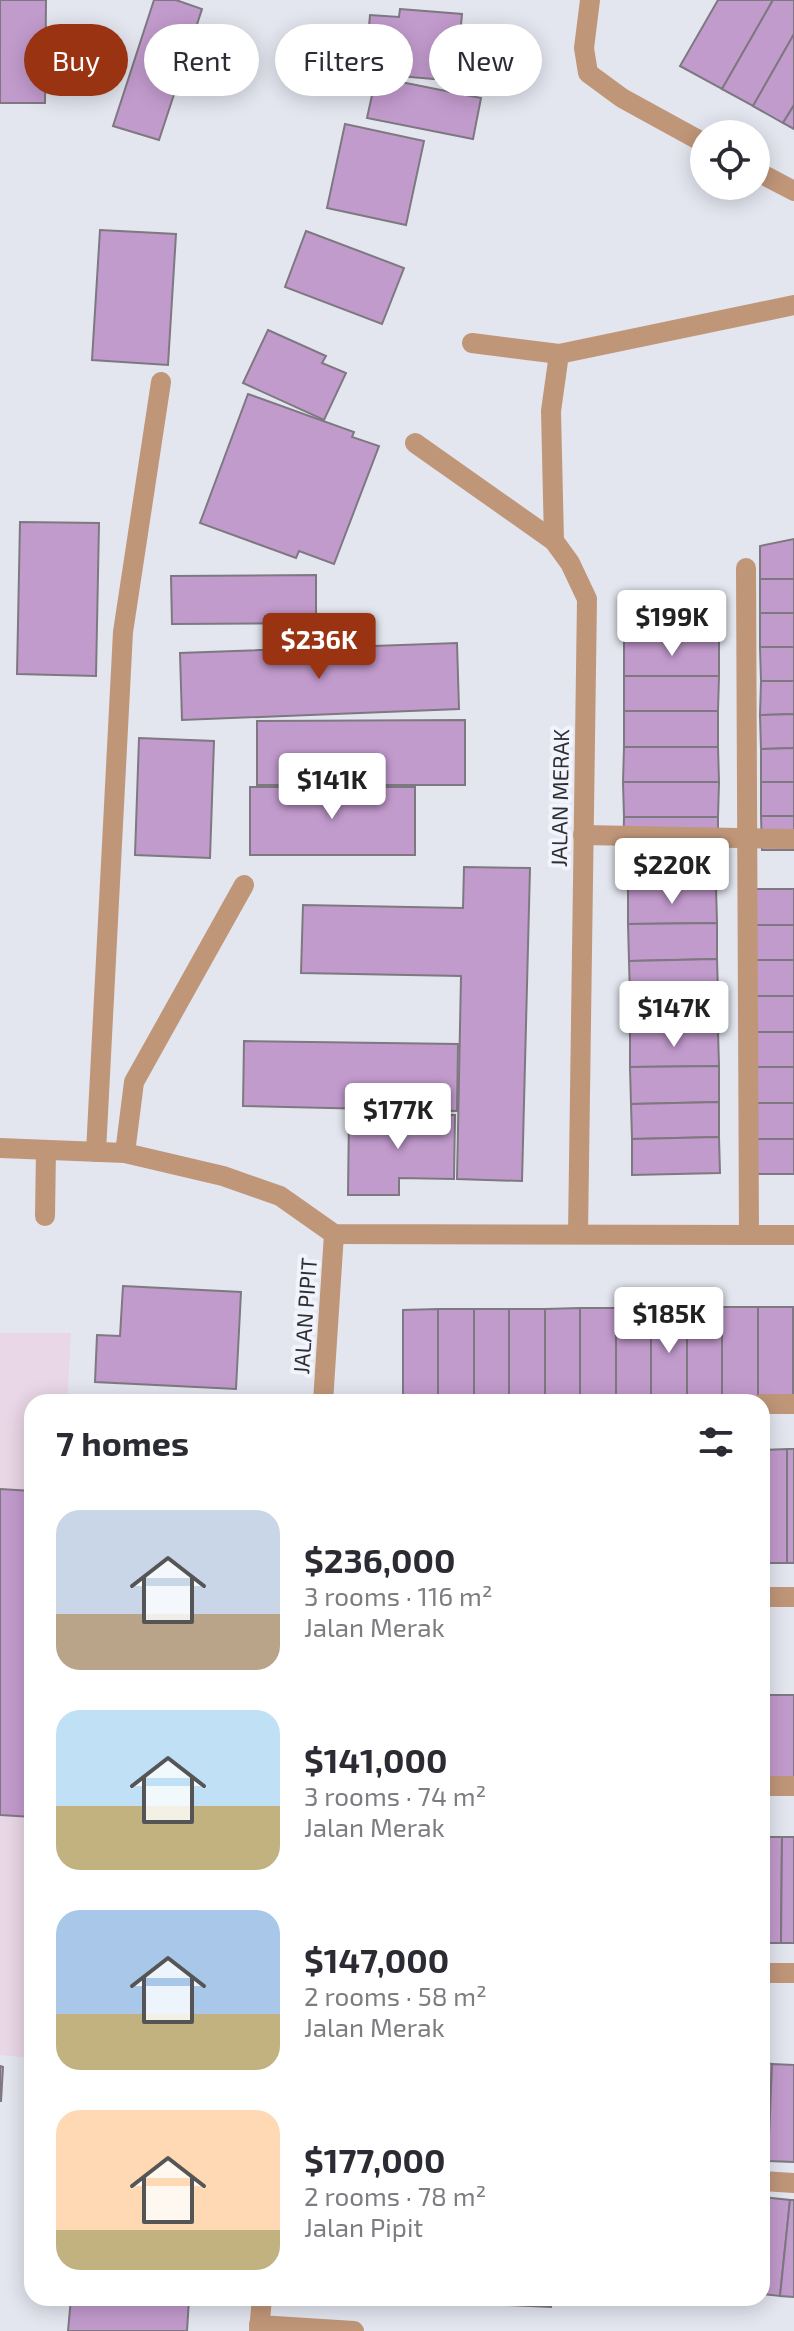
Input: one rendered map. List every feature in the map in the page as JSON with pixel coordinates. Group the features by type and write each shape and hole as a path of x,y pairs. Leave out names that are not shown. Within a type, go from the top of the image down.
{"street":[{"path":"590,0 584,48 588,73 622,98 690,135"},
{"path":"770,178 794,191"},
{"path":"472,343 559,354 794,305"},
{"path":"554,541 551,411 559,354"},
{"path":"96,1152 123,632 161,382"},
{"name":"JALAN MERAK","path":"415,443 554,541 570,563 587,599 578,1234"},
{"path":"746,568 750,839 749,1235"},
{"path":"583,835 794,839"},
{"path":"125,1153 134,1082 244,885"},
{"path":"0,1148 125,1153 223,1176 280,1196 334,1234 794,1235"},
{"path":"45,1216 46,1150"},
{"name":"JALAN PIPIT","path":"324,1394 334,1234"},
{"path":"770,1404 794,1404"},
{"path":"770,1597 794,1597"},
{"path":"770,1786 794,1786"},
{"path":"770,1973 794,1973"},
{"path":"770,2182 794,2183"},
{"path":"261,2306 259,2328 354,2331"}],"shaded area":[{"path":"0,1333 71,1333 67,1394 24,1394 24,2057 0,2055"}],"building":[{"path":"0,0 46,0 46,24 24,24 24,96 45,96 45,103 0,103"},
{"path":"154,0 176,0 202,9 197,24 146,24"},
{"path":"718,0 773,0 722,89 680,66"},
{"path":"773,0 794,0 794,34 753,106 722,89"},
{"path":"400,9 462,14 461,24 429,24 429,79 413,77 413,24 369,24 370,15 399,17"},
{"path":"144,31 144,96 173,96 159,140 113,126 123,96 128,96 128,80"},
{"path":"794,34 794,105 783,123 753,106"},
{"path":"413,84 429,88 429,96 481,98 473,139 367,118 372,96 413,96"},
{"path":"794,105 794,129 783,123"},
{"path":"345,124 424,141 406,225 327,208"},
{"path":"100,230 176,234 168,365 92,360"},
{"path":"306,231 404,268 382,324 285,287"},
{"path":"268,330 326,356 322,363 346,373 324,420 243,383"},
{"path":"248,394 354,432 352,437 379,446 334,564 299,551 296,558 200,523"},
{"path":"20,522 99,523 96,676 17,674"},
{"path":"794,539 794,579 760,579 760,546"},
{"path":"316,575 316,623 172,624 171,576"},
{"path":"760,579 794,579 794,613 760,613"},
{"path":"624,606 719,606 719,641 624,641"},
{"path":"760,613 794,613 794,647 760,647"},
{"path":"624,641 719,641 719,676 624,676"},
{"path":"457,643 459,709 182,720 180,653"},
{"path":"760,647 794,647 794,681 761,681"},
{"path":"624,676 719,676 718,711 624,711"},
{"path":"761,681 794,681 794,714 760,715"},
{"path":"624,711 718,711 718,747 624,747"},
{"path":"794,714 794,748 761,749 760,715"},
{"path":"465,720 465,785 257,785 257,721"},
{"path":"139,738 214,741 210,858 135,855"},
{"path":"624,747 718,747 719,782 623,782"},
{"path":"794,748 794,782 761,782 761,749"},
{"path":"623,782 719,782 718,817 624,817"},
{"path":"761,782 794,782 794,816 761,816"},
{"path":"250,787 415,787 415,855 250,855"},
{"path":"761,816 794,816 794,850 762,850"},
{"path":"624,817 718,817 718,852 623,853"},
{"path":"464,867 530,868 522,1181 457,1179 461,976 301,973 303,905 463,908"},
{"path":"716,887 717,923 628,924 628,889"},
{"path":"754,889 794,889 794,925 754,925"},
{"path":"717,923 717,959 629,961 628,924"},
{"path":"754,925 794,925 794,960 754,960"},
{"path":"717,959 718,994 630,996 629,961"},
{"path":"754,960 794,960 794,996 754,996"},
{"path":"718,994 718,1030 630,1032 630,996"},
{"path":"754,996 794,996 794,1032 754,1032"},
{"path":"718,1030 719,1066 630,1067 630,1032"},
{"path":"754,1032 794,1032 794,1067 754,1067"},
{"path":"244,1041 458,1044 457,1111 243,1106"},
{"path":"719,1066 719,1102 631,1104 630,1067"},
{"path":"754,1067 794,1067 794,1103 754,1103"},
{"path":"719,1102 719,1137 632,1139 631,1104"},
{"path":"754,1103 794,1103 794,1139 754,1139"},
{"path":"349,1114 455,1115 454,1179 399,1178 399,1195 348,1195"},
{"path":"719,1137 720,1173 632,1175 632,1139"},
{"path":"754,1139 794,1139 794,1174 754,1174"},
{"path":"123,1286 241,1292 236,1389 95,1382 97,1335 120,1336"},
{"path":"722,1307 758,1307 758,1394 722,1394"},
{"path":"722,1307 722,1394 687,1394 687,1308"},
{"path":"758,1307 793,1307 793,1405 770,1403 770,1394 758,1394"},
{"path":"794,1307 794,1405 793,1405"},
{"path":"580,1308 616,1308 616,1394 580,1394"},
{"path":"580,1308 580,1394 545,1394 545,1309"},
{"path":"616,1308 651,1308 651,1394 616,1394"},
{"path":"651,1308 687,1308 687,1394 651,1394"},
{"path":"438,1309 438,1394 403,1394 403,1310"},
{"path":"438,1309 474,1309 474,1394 438,1394"},
{"path":"474,1309 509,1309 509,1394 474,1394"},
{"path":"509,1309 545,1309 545,1394 509,1394"},
{"path":"787,1449 794,1449 794,1563 787,1563"},
{"path":"787,1449 787,1563 770,1563 770,1450"},
{"path":"0,1489 24,1490 24,1816 0,1815"},
{"path":"770,1695 794,1695 794,1788 770,1788"},
{"path":"770,1837 782,1837 781,1943 770,1943"},
{"path":"782,1837 794,1837 794,1943 781,1943"},
{"path":"770,2064 772,2064 770,2112"},
{"path":"772,2064 794,2065 794,2162 770,2161"},
{"path":"0,2066 3,2067 1,2101 0,2101"},
{"path":"770,2198 790,2200 780,2296 770,2295"},
{"path":"790,2200 794,2200 794,2297 780,2296"},
{"path":"70,2306 189,2306 187,2331 68,2331"}]}
